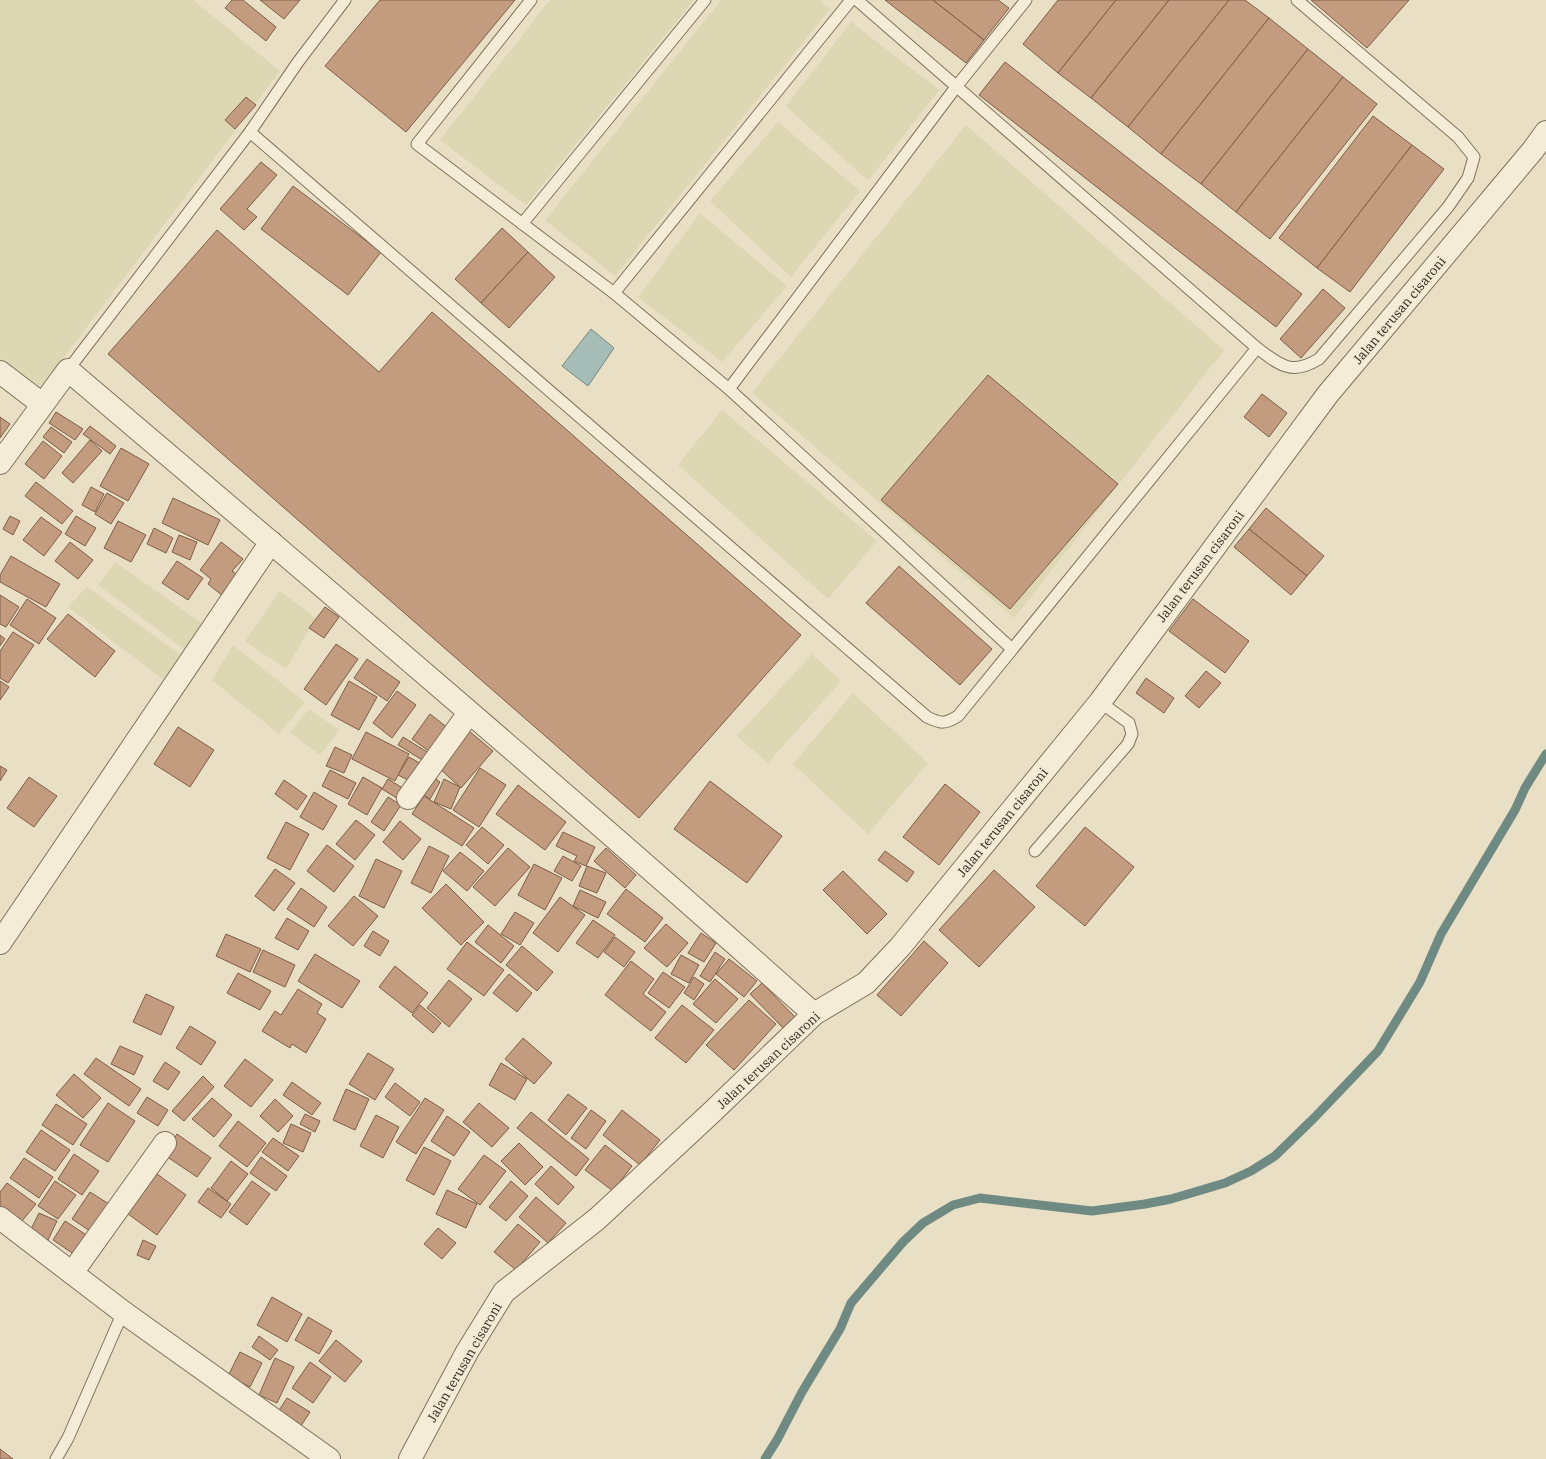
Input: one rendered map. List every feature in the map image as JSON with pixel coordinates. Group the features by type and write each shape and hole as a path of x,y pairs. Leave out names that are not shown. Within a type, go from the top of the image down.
{"street":[{"name":"Jalan terusan cisaroni","path":"410,1459 467,1352 504,1292 597,1219 711,1113 814,1014 866,983 900,947 1100,702 1328,394 1546,132"},
{"path":"0,463 68,370 272,542 730,938 814,1014"},
{"path":"0,372 42,404"},
{"path":"0,943 272,542"},
{"path":"408,798 469,713"},
{"path":"72,1273 165,1143"},
{"path":"0,1218 123,1312 329,1459"}],"lane":[{"path":"68,370 250,132 298,62 345,0"},
{"path":"531,0 417,144 614,293 728,389 1012,648"},
{"path":"522,224 705,0"},
{"path":"614,293 851,0"},
{"path":"857,0 1256,348 1277,363 1293,369 1307,367 1319,359 1448,208 1468,178 1474,157 1458,137 1297,0"},
{"path":"728,389 956,87 1026,0"},
{"path":"250,132 927,717 936,722 947,723 958,716 1256,348"},
{"path":"1035,851 1128,744 1132,734 1129,723 1100,702"},
{"path":"56,1459 68,1438 123,1312"}],"shaded area":[{"path":"0,0 193,0 280,71 40,389 0,358"},
{"path":"550,0 694,0 526,205 440,140"},
{"path":"721,0 820,0 830,9 615,276 545,220"},
{"path":"851,22 939,90 868,181 786,106"},
{"path":"778,122 860,191 791,277 710,201"},
{"path":"966,125 1224,350 1014,618 752,393"},
{"path":"700,213 787,286 722,362 638,297"},
{"path":"722,410 877,541 828,599 678,465"},
{"path":"115,562 207,627 189,653 98,585"},
{"path":"87,587 186,659 168,683 68,607"},
{"path":"280,591 316,618 286,669 245,641"},
{"path":"233,645 305,702 279,734 212,680"},
{"path":"812,654 841,681 768,763 737,736"},
{"path":"853,693 928,763 868,834 793,764"},
{"path":"309,709 339,730 320,755 290,732"}],"water":[{"path":"591,329 614,348 588,386 562,366"}],"building":[{"path":"232,0 243,0 276,27 266,41 225,8"},
{"path":"260,0 300,0 284,19"},
{"path":"380,0 515,0 406,132 325,66"},
{"path":"885,0 933,0 984,40 966,63"},
{"path":"933,0 998,0 1009,8 984,40"},
{"path":"1058,0 1116,0 1058,73 1023,44"},
{"path":"1116,0 1169,0 1091,98 1058,73"},
{"path":"1169,0 1229,0 1128,127 1091,98"},
{"path":"1229,0 1245,0 1269,18 1161,154 1128,127"},
{"path":"1311,0 1409,0 1367,48"},
{"path":"1269,18 1308,49 1201,184 1161,154"},
{"path":"1308,49 1343,77 1236,212 1201,184"},
{"path":"1005,62 1302,294 1276,327 979,95"},
{"path":"1343,77 1377,104 1270,239 1236,212"},
{"path":"246,97 256,105 235,129 225,120"},
{"path":"1373,116 1412,145 1317,268 1279,238"},
{"path":"1412,145 1444,169 1350,292 1317,268"},
{"path":"261,162 277,175 247,209 257,217 244,230 220,209"},
{"path":"293,186 381,252 348,295 261,229"},
{"path":"502,228 528,252 481,303 455,279"},
{"path":"217,230 379,372 432,312 801,635 639,818 108,354"},
{"path":"528,252 555,277 509,328 481,303"},
{"path":"1323,289 1345,308 1301,358 1280,339"},
{"path":"988,375 1118,484 1010,609 881,500"},
{"path":"1262,394 1287,413 1269,437 1244,417"},
{"path":"56,412 83,429 75,440 49,423"},
{"path":"0,417 10,424 0,438"},
{"path":"90,426 116,446 110,454 83,434"},
{"path":"51,427 72,442 64,453 43,437"},
{"path":"90,440 102,451 73,483 62,473"},
{"path":"43,441 62,456 44,479 25,464"},
{"path":"121,448 149,464 128,501 100,486"},
{"path":"36,482 73,511 62,524 25,496"},
{"path":"91,487 104,494 95,512 82,505"},
{"path":"107,493 124,503 111,524 95,514"},
{"path":"173,498 220,520 208,545 162,523"},
{"path":"1266,508 1324,556 1307,576 1249,529"},
{"path":"10,516 20,521 13,535 3,529"},
{"path":"76,516 96,528 85,546 65,534"},
{"path":"41,517 62,532 44,556 23,540"},
{"path":"118,521 146,535 131,562 104,548"},
{"path":"154,528 173,538 166,553 147,544"},
{"path":"1249,529 1307,576 1291,595 1234,547"},
{"path":"179,535 197,542 190,560 172,552"},
{"path":"70,542 93,560 78,579 55,561"},
{"path":"221,542 243,559 232,571 239,576 223,596 208,584 211,579 200,570"},
{"path":"11,556 60,584 46,607 0,582 0,575"},
{"path":"177,561 203,578 188,600 162,583"},
{"path":"899,566 992,649 960,685 866,603"},
{"path":"0,595 19,607 6,627 0,624"},
{"path":"27,599 56,618 39,644 10,625"},
{"path":"1193,599 1249,641 1225,673 1169,631"},
{"path":"325,607 339,617 324,638 309,628"},
{"path":"68,614 115,651 95,677 47,639"},
{"path":"13,632 34,645 8,683 0,678 0,651"},
{"path":"0,635 5,639 0,646"},
{"path":"336,644 358,659 326,705 304,689"},
{"path":"367,659 400,682 387,701 354,678"},
{"path":"1206,671 1221,683 1199,708 1185,696"},
{"path":"1146,678 1174,698 1164,713 1136,693"},
{"path":"0,681 9,687 0,700"},
{"path":"349,681 377,697 359,730 331,715"},
{"path":"397,691 416,705 392,738 373,723"},
{"path":"430,714 448,728 430,752 412,739"},
{"path":"178,727 214,750 190,787 154,764"},
{"path":"469,731 493,751 461,788 438,767"},
{"path":"366,732 409,754 395,781 352,759"},
{"path":"403,737 432,755 427,763 398,745"},
{"path":"335,747 352,755 344,773 326,766"},
{"path":"409,757 423,765 414,783 398,775"},
{"path":"0,766 7,770 0,781"},
{"path":"480,768 506,785 479,827 453,810"},
{"path":"330,770 356,783 348,799 322,786"},
{"path":"428,774 440,782 430,799 418,791"},
{"path":"29,777 57,796 34,827 7,808"},
{"path":"363,777 382,788 367,815 348,804"},
{"path":"388,779 406,790 400,800 382,789"},
{"path":"444,779 460,787 451,809 434,802"},
{"path":"284,780 307,796 297,810 275,794"},
{"path":"710,781 782,836 747,883 674,829"},
{"path":"945,784 980,812 939,865 903,837"},
{"path":"518,785 566,822 545,850 496,814"},
{"path":"314,792 337,806 323,830 300,817"},
{"path":"424,796 474,828 462,846 412,814"},
{"path":"388,797 401,805 384,831 371,822"},
{"path":"356,820 375,835 355,860 336,844"},
{"path":"400,821 421,839 403,860 383,842"},
{"path":"286,822 309,834 290,870 267,858"},
{"path":"482,827 504,845 488,864 466,845"},
{"path":"1085,827 1134,867 1085,926 1036,886"},
{"path":"563,832 595,847 586,866 574,861 577,856 556,846"},
{"path":"327,845 354,866 334,892 307,871"},
{"path":"429,846 449,856 431,893 411,883"},
{"path":"508,848 530,867 495,906 473,887"},
{"path":"606,848 636,875 625,888 594,861"},
{"path":"885,851 914,872 907,882 878,860"},
{"path":"460,852 484,871 467,891 443,871"},
{"path":"563,856 581,866 572,881 554,871"},
{"path":"376,859 402,871 384,908 359,896"},
{"path":"534,864 562,878 545,910 518,895"},
{"path":"587,866 606,873 597,893 579,886"},
{"path":"275,869 295,883 274,911 255,896"},
{"path":"994,870 1035,907 979,967 939,930"},
{"path":"843,871 887,914 867,934 823,890"},
{"path":"446,884 484,922 461,945 422,908"},
{"path":"301,888 327,907 314,927 287,909"},
{"path":"626,889 663,918 645,942 607,914"},
{"path":"580,890 606,902 598,918 573,906"},
{"path":"354,896 378,916 353,946 328,926"},
{"path":"560,897 585,915 558,952 533,933"},
{"path":"515,912 534,923 520,945 501,934"},
{"path":"287,918 309,931 298,950 275,938"},
{"path":"593,920 615,935 598,958 576,943"},
{"path":"666,924 688,943 667,967 644,948"},
{"path":"488,925 514,946 501,963 475,942"},
{"path":"373,931 389,941 380,956 364,946"},
{"path":"701,933 716,943 704,962 688,953"},
{"path":"226,934 261,949 250,972 216,956"},
{"path":"615,937 635,952 624,967 604,952"},
{"path":"924,941 948,963 901,1016 877,995"},
{"path":"467,942 504,970 484,996 447,969"},
{"path":"522,946 553,972 537,991 506,965"},
{"path":"263,950 295,965 285,987 253,972"},
{"path":"715,952 725,959 710,982 700,976"},
{"path":"315,954 360,981 342,1008 298,981"},
{"path":"681,955 699,965 689,983 671,974"},
{"path":"729,959 757,981 744,997 716,974"},
{"path":"631,961 654,979 643,994 666,1012 651,1031 605,995"},
{"path":"395,966 428,993 412,1013 379,987"},
{"path":"663,972 685,987 669,1008 648,993"},
{"path":"238,973 271,991 260,1010 227,993"},
{"path":"509,974 532,993 517,1012 493,993"},
{"path":"694,977 704,984 694,1000 684,993"},
{"path":"715,979 738,999 716,1023 693,1004"},
{"path":"449,980 472,999 449,1027 427,1008"},
{"path":"762,983 795,1017 784,1029 750,994"},
{"path":"298,989 322,1004 317,1013 326,1019 306,1053 292,1044 290,1048 262,1031 275,1011 281,1015"},
{"path":"146,994 174,1007 161,1035 133,1022"},
{"path":"749,1000 776,1024 734,1070 706,1045"},
{"path":"420,1005 441,1023 433,1033 412,1015"},
{"path":"682,1005 714,1030 686,1063 655,1038"},
{"path":"190,1026 216,1042 201,1065 176,1048"},
{"path":"523,1038 552,1063 534,1084 505,1059"},
{"path":"120,1046 143,1056 134,1075 111,1064"},
{"path":"368,1053 394,1069 375,1100 349,1084"},
{"path":"96,1058 141,1089 129,1106 84,1074"},
{"path":"245,1059 273,1080 251,1107 224,1086"},
{"path":"165,1062 180,1072 168,1090 153,1081"},
{"path":"501,1063 527,1079 515,1100 489,1085"},
{"path":"74,1074 101,1098 83,1118 56,1095"},
{"path":"203,1076 214,1087 184,1121 172,1111"},
{"path":"292,1082 321,1103 312,1115 283,1095"},
{"path":"395,1083 420,1102 410,1116 385,1097"},
{"path":"346,1089 369,1099 355,1130 333,1120"},
{"path":"568,1094 587,1108 566,1135 548,1120"},
{"path":"147,1097 168,1110 158,1126 137,1113"},
{"path":"212,1098 232,1115 214,1137 192,1119"},
{"path":"425,1098 444,1110 416,1154 396,1142"},
{"path":"275,1099 293,1116 278,1132 260,1116"},
{"path":"108,1103 135,1121 108,1162 80,1145"},
{"path":"479,1103 509,1128 492,1147 463,1122"},
{"path":"56,1104 87,1124 73,1145 42,1125"},
{"path":"591,1110 606,1121 586,1149 571,1138"},
{"path":"622,1110 660,1140 640,1165 603,1135"},
{"path":"531,1112 589,1159 576,1176 517,1128"},
{"path":"305,1114 320,1121 315,1132 300,1124"},
{"path":"376,1115 399,1127 383,1158 360,1146"},
{"path":"447,1116 470,1132 454,1156 431,1141"},
{"path":"238,1121 266,1143 247,1167 219,1146"},
{"path":"291,1124 311,1133 303,1152 283,1143"},
{"path":"41,1130 70,1150 55,1171 26,1152"},
{"path":"177,1134 211,1158 197,1177 163,1154"},
{"path":"273,1138 299,1156 288,1171 262,1152"},
{"path":"519,1143 543,1167 525,1185 501,1161"},
{"path":"605,1145 632,1166 613,1191 585,1170"},
{"path":"424,1147 451,1161 434,1195 406,1180"},
{"path":"74,1154 99,1171 82,1195 58,1179"},
{"path":"484,1155 506,1171 480,1205 458,1189"},
{"path":"261,1157 287,1176 276,1191 250,1173"},
{"path":"24,1158 53,1177 39,1198 10,1178"},
{"path":"231,1161 248,1174 227,1201 211,1188"},
{"path":"551,1166 574,1187 558,1205 535,1184"},
{"path":"157,1174 186,1195 157,1235 128,1214"},
{"path":"55,1181 76,1195 58,1219 38,1206"},
{"path":"252,1181 270,1194 247,1225 229,1212"},
{"path":"511,1181 528,1196 506,1221 489,1207"},
{"path":"7,1183 36,1204 22,1221 0,1206 0,1192"},
{"path":"208,1188 231,1204 221,1218 198,1202"},
{"path":"447,1190 477,1204 466,1228 436,1214"},
{"path":"90,1192 109,1204 90,1231 72,1219"},
{"path":"536,1197 566,1223 548,1243 519,1217"},
{"path":"39,1213 57,1221 48,1240 30,1231"},
{"path":"65,1221 88,1236 75,1255 53,1240"},
{"path":"518,1224 540,1242 516,1270 494,1252"},
{"path":"438,1228 456,1243 442,1259 424,1244"},
{"path":"143,1240 156,1246 149,1260 137,1255"},
{"path":"272,1297 302,1314 287,1342 257,1325"},
{"path":"308,1317 332,1331 319,1354 295,1340"},
{"path":"259,1336 278,1350 270,1360 252,1347"},
{"path":"336,1340 362,1361 345,1382 319,1361"},
{"path":"240,1352 262,1363 250,1387 228,1376"},
{"path":"275,1358 294,1367 277,1403 259,1395"},
{"path":"310,1362 331,1377 313,1403 292,1388"},
{"path":"287,1398 310,1412 299,1429 276,1415"},
{"path":"0,1449 13,1459 0,1459"}],"waterway":[{"path":"765,1459 777,1440 802,1392 840,1329 851,1303 903,1242 923,1223 953,1205 980,1198 1092,1211 1145,1204 1171,1199 1225,1183 1251,1171 1275,1156 1314,1118 1378,1051 1420,982 1441,934 1515,810 1525,788 1546,754"}]}
